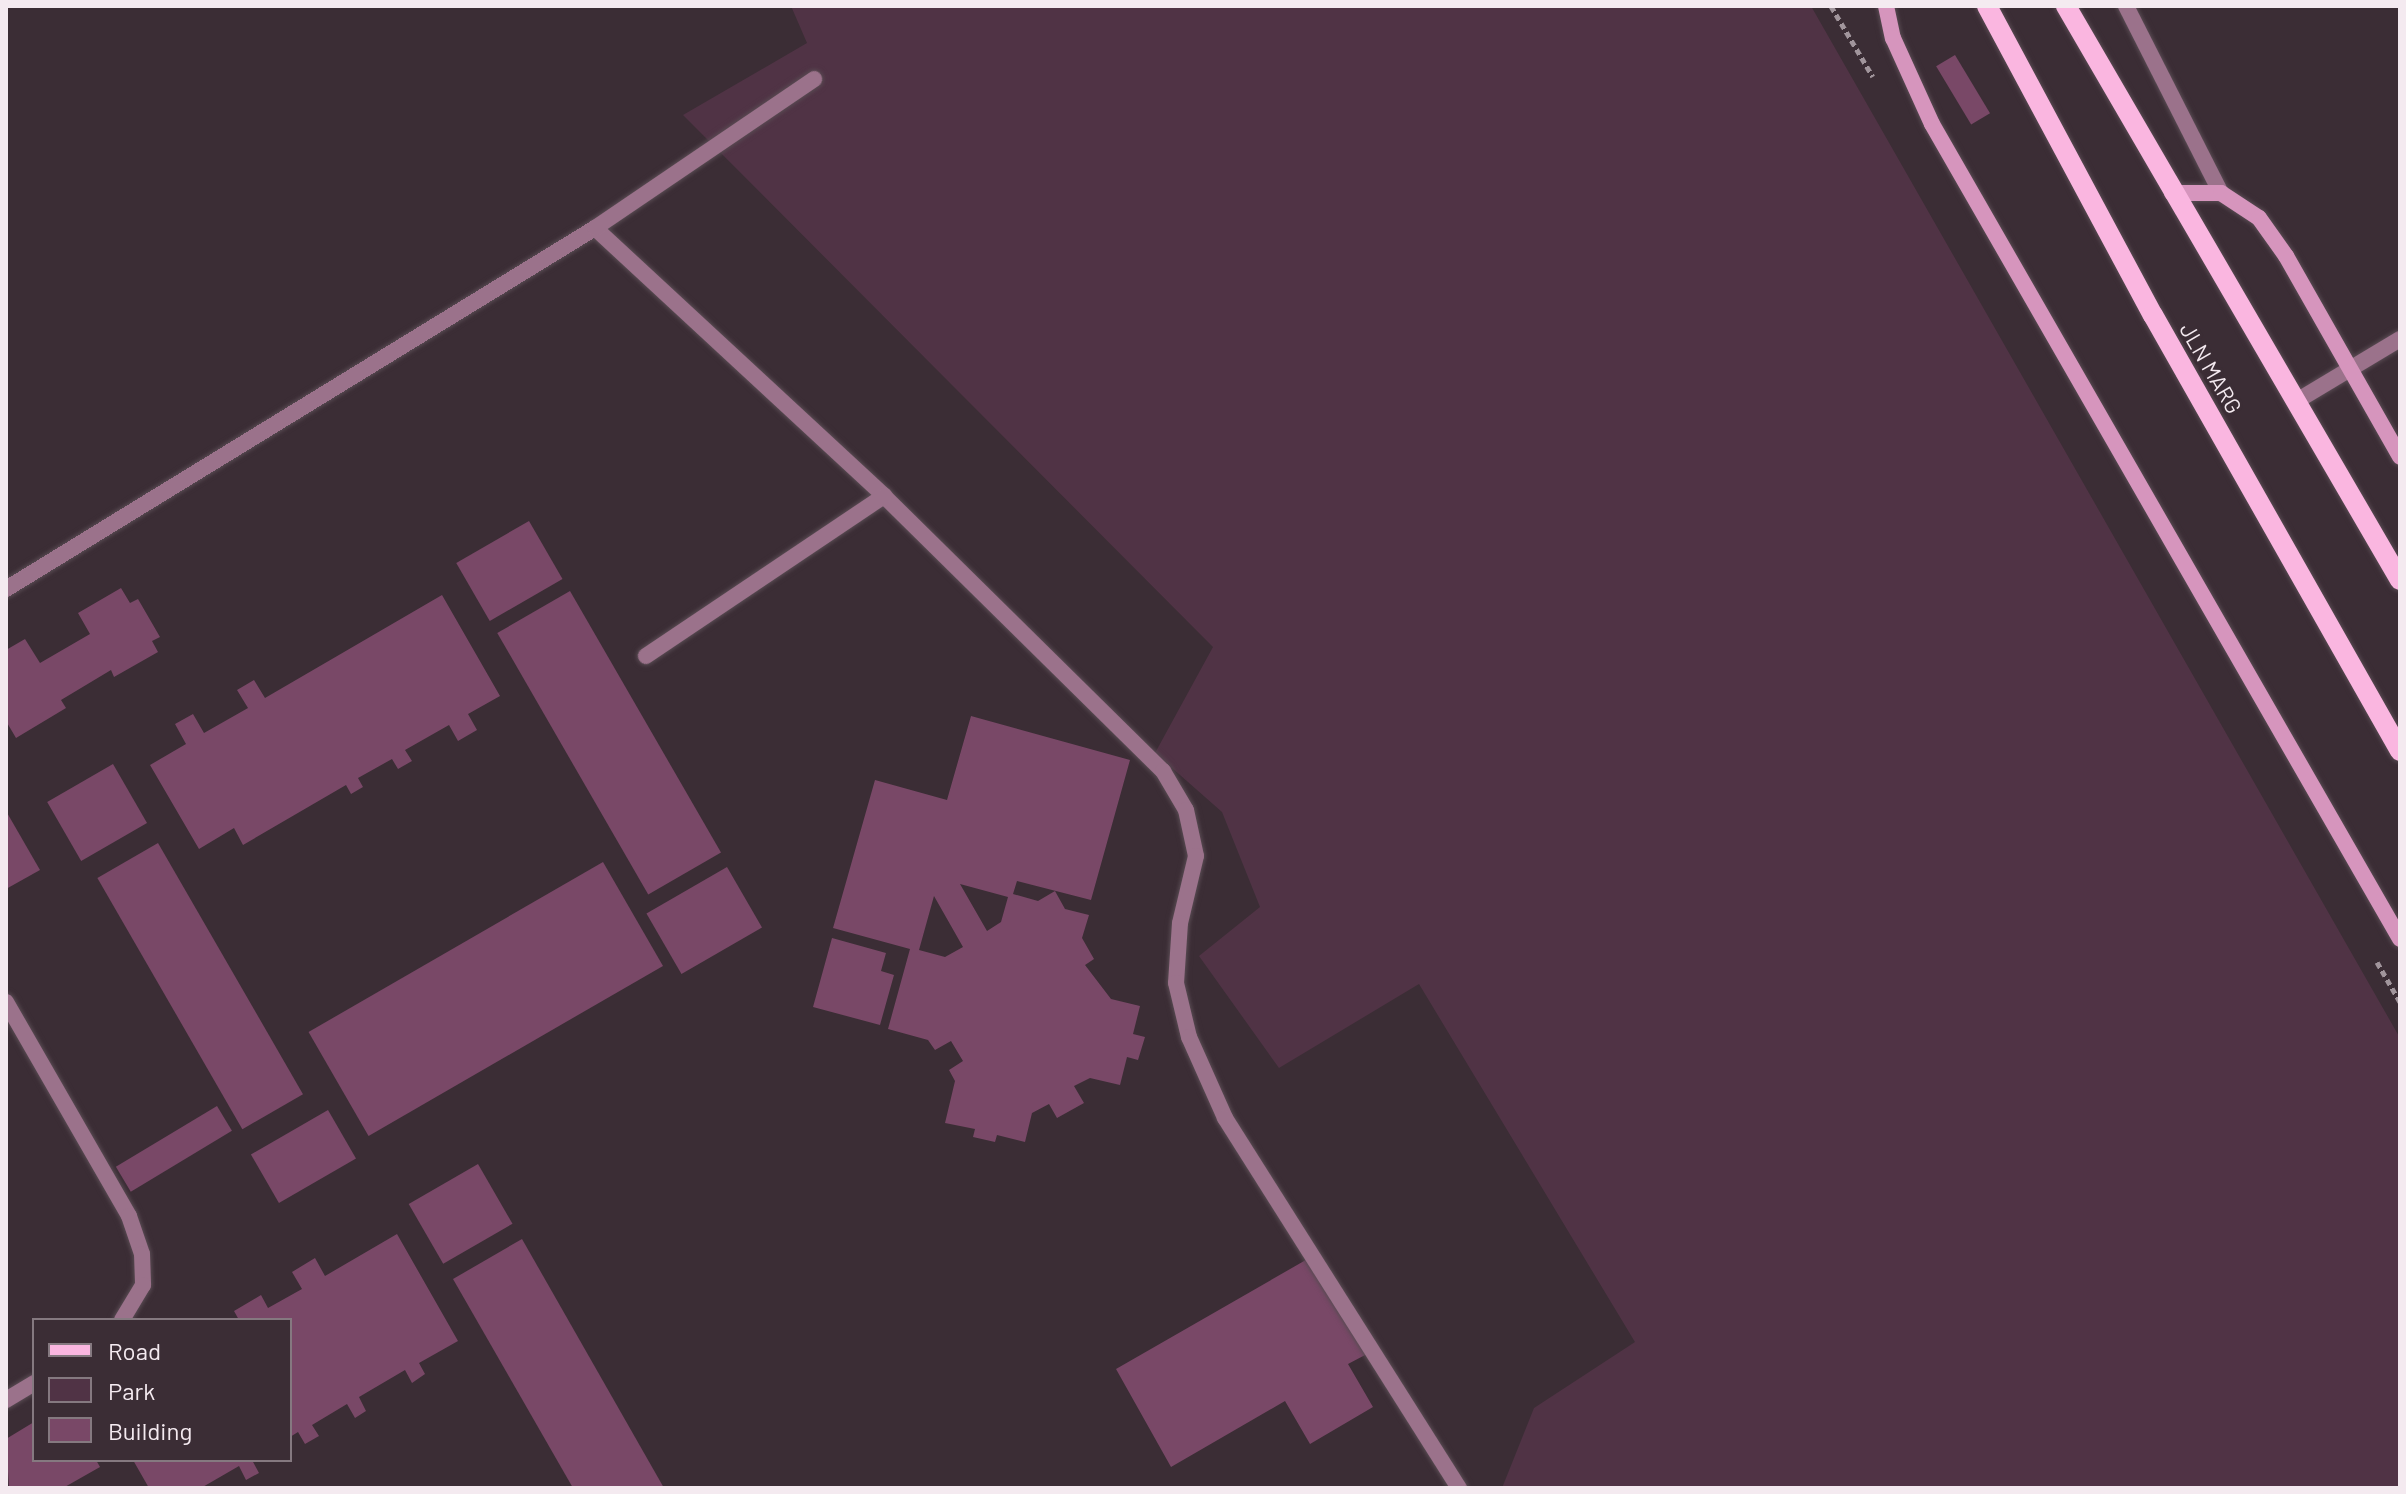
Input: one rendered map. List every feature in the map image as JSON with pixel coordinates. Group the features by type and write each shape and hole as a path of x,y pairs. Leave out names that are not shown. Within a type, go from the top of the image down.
{"main road":[{"name":"JLN MARG","path":"1987,6 2153,315 2400,751"},
{"path":"2066,6 2172,193 2400,580"}],"street":[{"path":"1886,6 1893,38 1932,124 2400,939"},
{"path":"2172,193 2221,193 2259,218 2352,370 2400,457"}],"lane":[{"path":"2126,6 2221,193"},
{"path":"6,589 595,228 814,79"},
{"path":"595,228 884,496 1115,719 1163,771 1186,810 1196,856 1180,923 1176,983 1189,1037 1225,1118 1459,1488"},
{"path":"2295,402 2400,339"},
{"path":"646,656 884,496"},
{"path":"6,1002 129,1216 142,1254 143,1285 123,1318"},
{"path":"7,1396 32,1384"}],"green space":[{"path":"791,6 1811,6 2400,1038 2400,1488 1502,1488 1534,1408 1635,1342 1419,984 1279,1068 1199,956 1260,907 1222,812 1155,753 1213,647 683,115 807,43"}],"building":[{"path":"1955,55 1990,113 1971,125 1936,66"},
{"path":"529,521 562,579 490,621 456,563"},
{"path":"121,588 130,603 138,599 160,637 152,641 158,652 114,677 111,670 61,700 66,708 16,738 6,721 6,650 25,639 40,663 90,634 78,613"},
{"path":"570,591 721,853 648,895 497,633"},
{"path":"442,595 500,696 468,714 477,730 458,741 449,725 405,750 412,761 398,769 392,759 358,778 363,787 351,794 346,785 243,845 234,828 199,849 150,765 186,744 175,724 193,714 204,733 248,708 237,690 254,680 265,698"},
{"path":"971,716 1130,760 1091,900 1017,881 1013,894 1038,901 1055,891 1065,909 1089,915 1082,938 1094,959 1085,965 1111,999 1140,1006 1133,1034 1145,1037 1138,1060 1127,1057 1120,1085 1090,1078 1074,1086 1084,1103 1057,1118 1049,1104 1032,1113 1025,1142 997,1135 995,1142 973,1137 975,1129 945,1123 955,1081 949,1070 963,1061 951,1041 935,1050 928,1040 888,1029 910,949 833,928 875,780 947,800","holes":["960,884 1008,897 1001,922 987,931","934,896 963,947 945,957 919,950"]},
{"path":"113,764 147,823 81,861 47,802"},
{"path":"6,811 40,870 6,889"},
{"path":"158,843 303,1094 242,1129 97,878"},
{"path":"603,862 663,966 369,1136 309,1032"},
{"path":"727,867 762,928 681,974 646,914"},
{"path":"832,938 886,953 881,971 894,975 880,1025 813,1007"},
{"path":"217,1106 232,1131 131,1192 116,1167"},
{"path":"328,1110 356,1158 279,1203 251,1154"},
{"path":"478,1164 512,1224 443,1264 409,1204"},
{"path":"397,1234 458,1341 419,1363 425,1374 412,1383 405,1370 359,1397 366,1411 355,1418 347,1404 312,1425 319,1436 305,1444 298,1432 292,1436 292,1318 238,1318 234,1311 261,1295 268,1308 302,1289 292,1272 315,1258 325,1276"},
{"path":"522,1239 664,1488 573,1488 453,1279"},
{"path":"1311,1257 1367,1354 1348,1364 1373,1407 1310,1444 1285,1401 1171,1467 1116,1369"},
{"path":"32,1423 32,1462 97,1462 100,1467 63,1488 9,1488 6,1439"},
{"path":"134,1462 253,1462 259,1473 246,1480 239,1466 201,1488 149,1488"}]}
